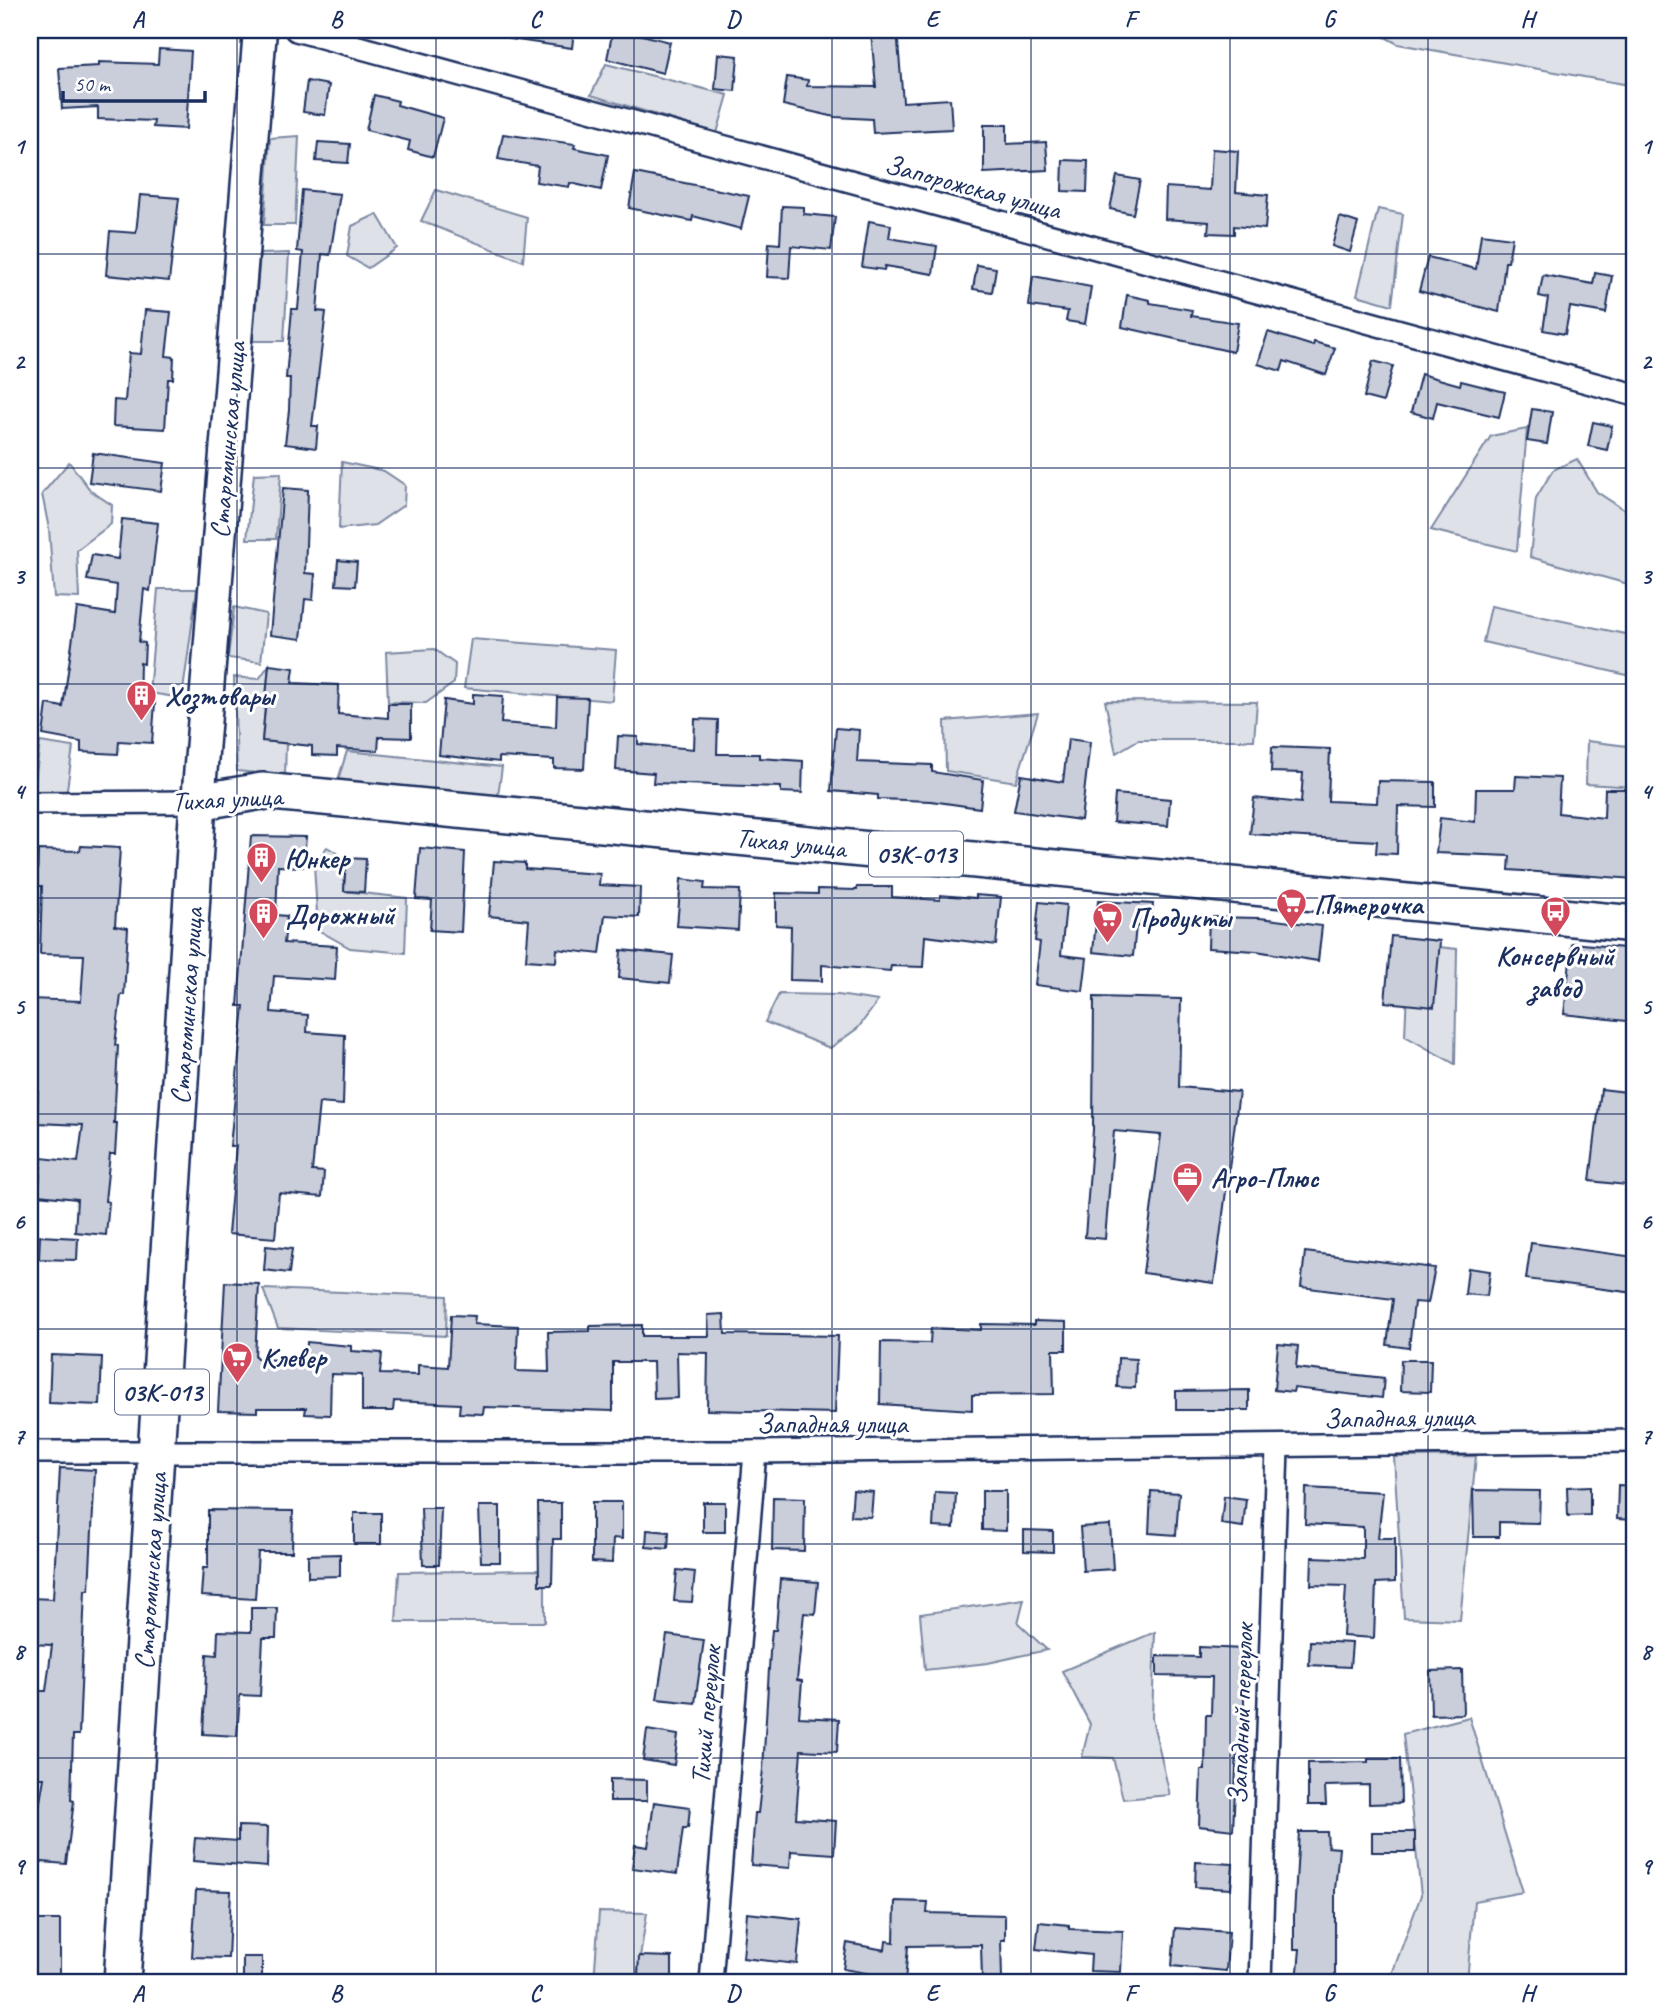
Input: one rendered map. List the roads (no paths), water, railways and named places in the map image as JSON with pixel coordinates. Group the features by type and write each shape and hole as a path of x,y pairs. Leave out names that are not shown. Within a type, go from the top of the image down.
{"main road":[{"name":"Тихая улица","path":"198,802 262,790 1635,923"},
{"name":"Староминская улица","path":"122,1982 198,802"}],"street":[{"name":"Староминская улица","path":"198,802 260,30"},
{"name":"Запорожская улица","path":"296,30 1635,395"},
{"name":"Тихая улица","path":"30,803 198,802"},
{"name":"Западная улица","path":"30,1452 755,1452 1277,1448 1635,1441"},
{"name":"Западный переулок","path":"1260,1982 1277,1448"},
{"name":"Тихий переулок","path":"711,1982 755,1452"}],"place":[{"name":"Хозтовары","path":"142,722"},
{"name":"Юнкер","path":"262,885"},
{"name":"Пятерочка","path":"1291,931"},
{"name":"Консервный завод","path":"1555,938"},
{"name":"Дорожный","path":"263,941"},
{"name":"Продукты","path":"1107,944"},
{"name":"Агро-Плюс","path":"1188,1204"},
{"name":"Клевер","path":"238,1384"}]}
